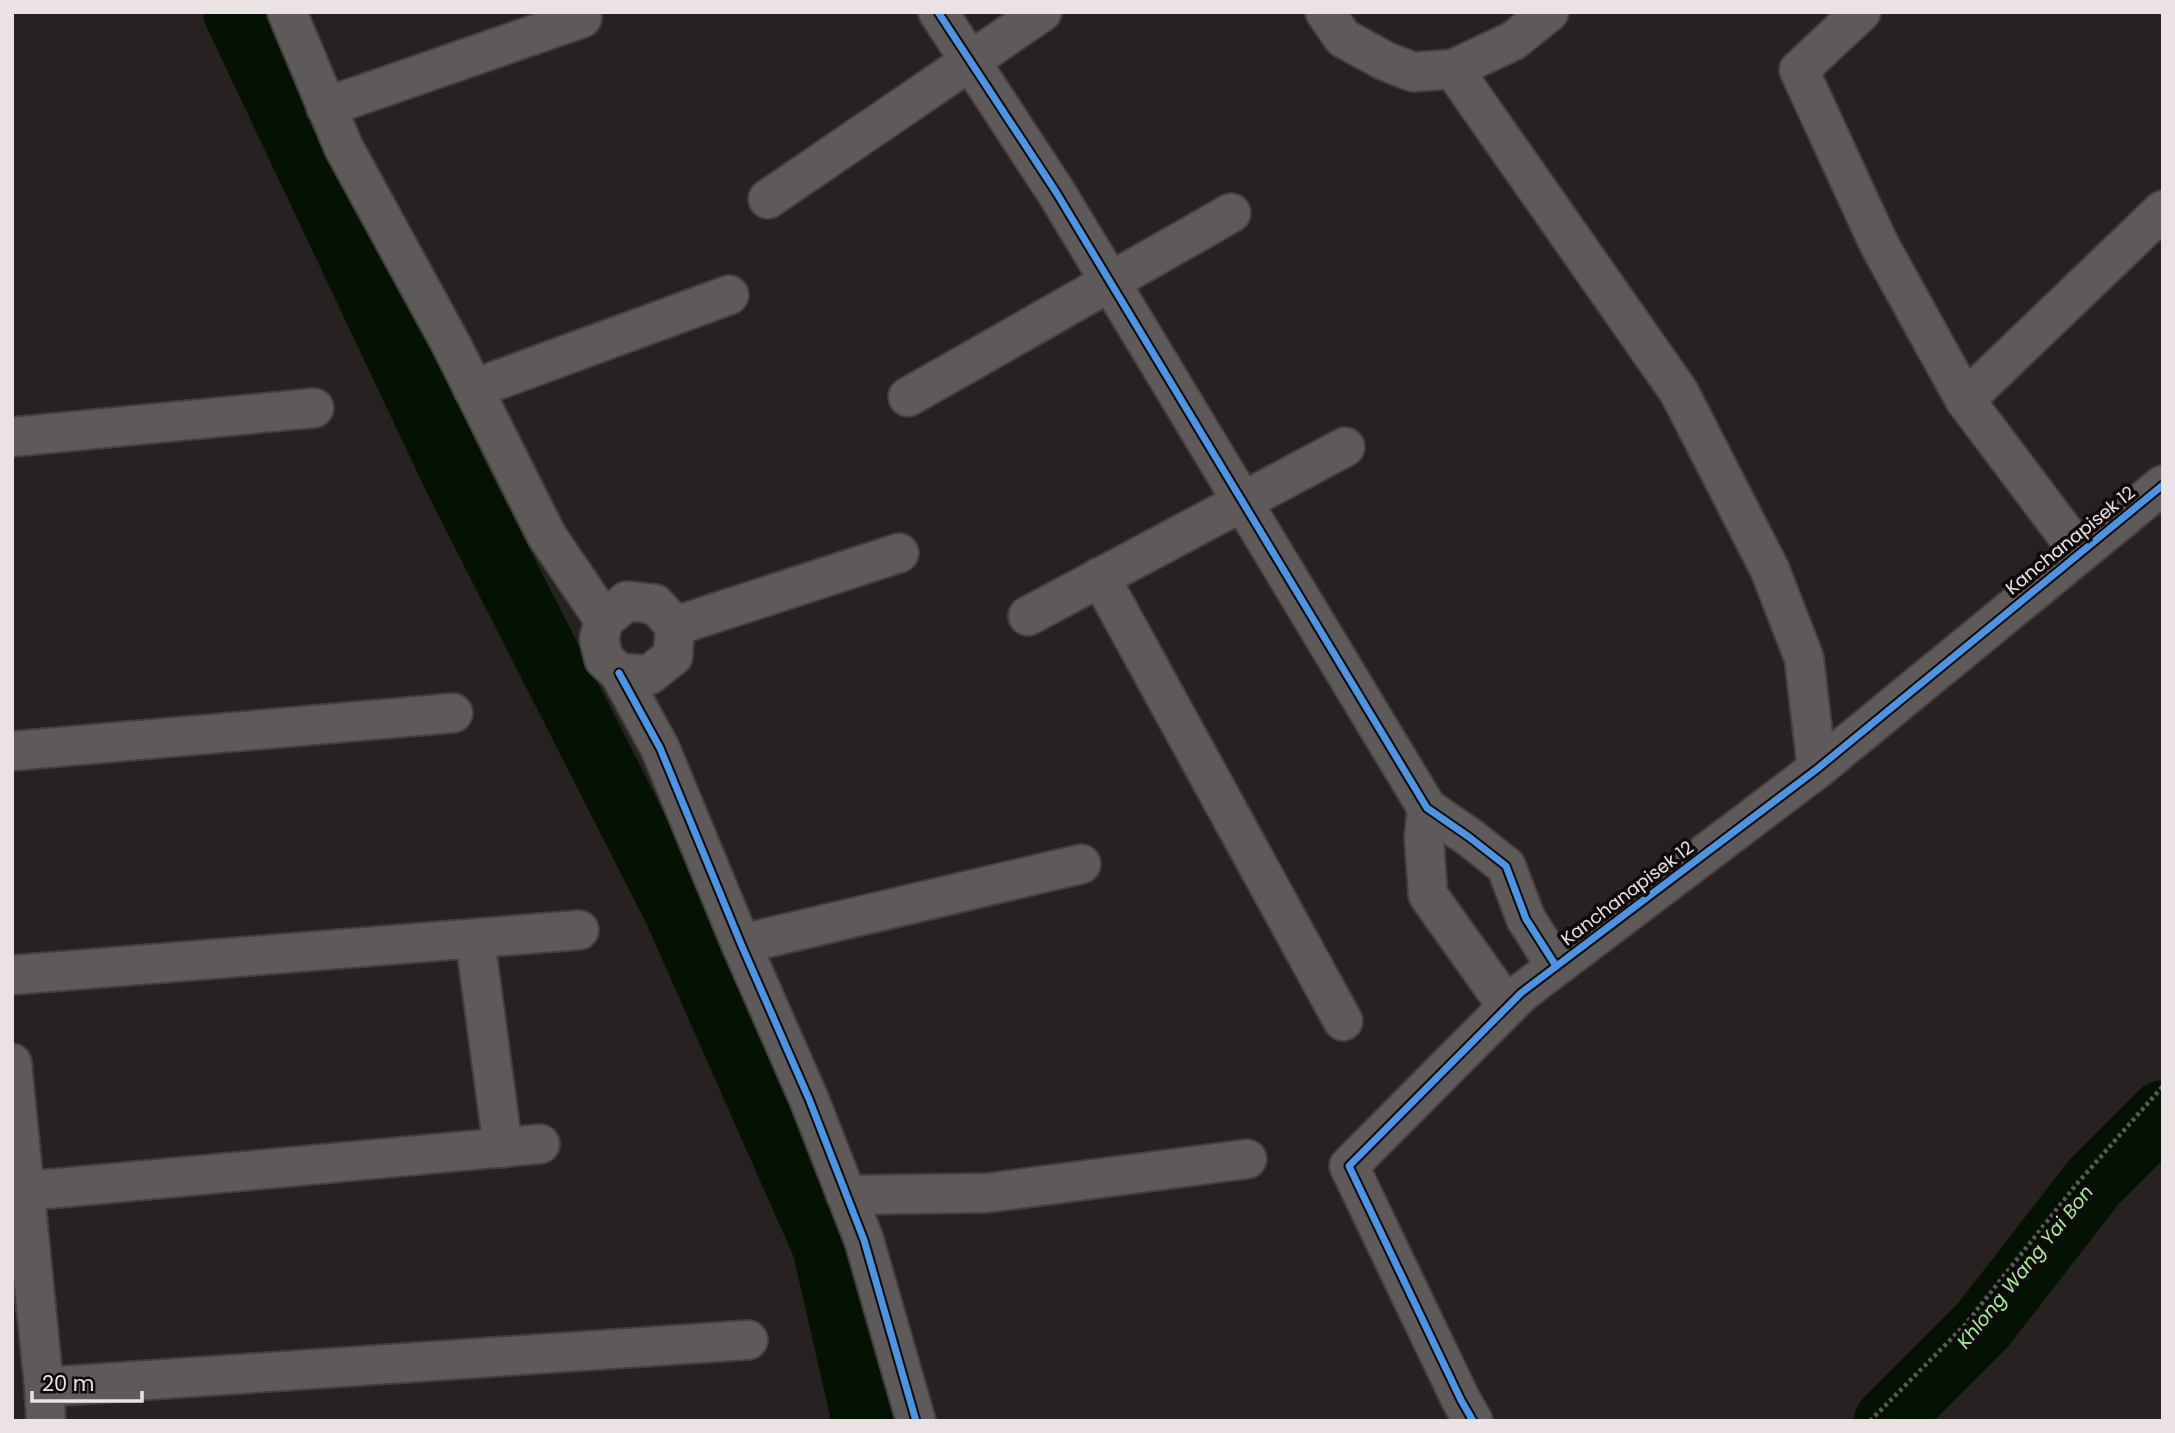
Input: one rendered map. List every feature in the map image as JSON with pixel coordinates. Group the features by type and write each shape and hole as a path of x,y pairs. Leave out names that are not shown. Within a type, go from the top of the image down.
{"street":[{"path":"287,12 344,148 473,389 547,536 604,620"},
{"path":"938,12 1056,192 1427,808 1506,866 1526,919 1556,966"},
{"path":"768,199 1042,12"},
{"path":"1325,12 1343,38 1385,61 1413,72 1453,69 1513,41 1549,12"},
{"path":"1861,12 1799,69 1879,244 1965,400 2080,553"},
{"path":"326,107 582,18"},
{"path":"1453,69 1679,392 1770,570 1804,658 1817,769"},
{"path":"1965,400 2163,210"},
{"path":"908,397 1231,213"},
{"path":"473,389 729,295"},
{"path":"12,437 314,408"},
{"path":"1028,615 1345,447"},
{"name":"Kanchanapisek 12","path":"1473,1421 1349,1166 1507,1006 1817,769 2163,485"},
{"path":"675,626 899,554"},
{"path":"1100,577 1343,1021"},
{"path":"619,673 649,675 673,656 675,626 655,604 626,601 604,620 599,639 604,659 619,673 660,748 809,1099 864,1240 916,1421"},
{"path":"12,751 453,713"},
{"path":"1427,808 1424,838 1428,895 1507,1006"},
{"path":"741,944 1081,864"},
{"path":"12,975 579,930"},
{"path":"475,939 503,1148"},
{"path":"12,1063 15,1143 26,1191 45,1404 748,1340"},
{"path":"26,1191 540,1144"},
{"path":"846,1195 987,1193 1247,1159"}],"path":[{"path":"1870,1421 1965,1325 2075,1186 2163,1086"}],"waterway":[{"path":"236,12 456,477 676,909 825,1246 865,1421"},
{"name":"Khlong Wang Yai Bon","path":"1887,1421 1983,1325 2094,1182 2163,1113"}],"cycle path":[{"path":"938,12 1056,192 1427,808 1506,866 1526,919 1556,966"},
{"path":"1473,1421 1349,1166 1521,993 1817,769 2163,485"},
{"path":"619,673 660,748 809,1099 864,1240 916,1421"}]}
